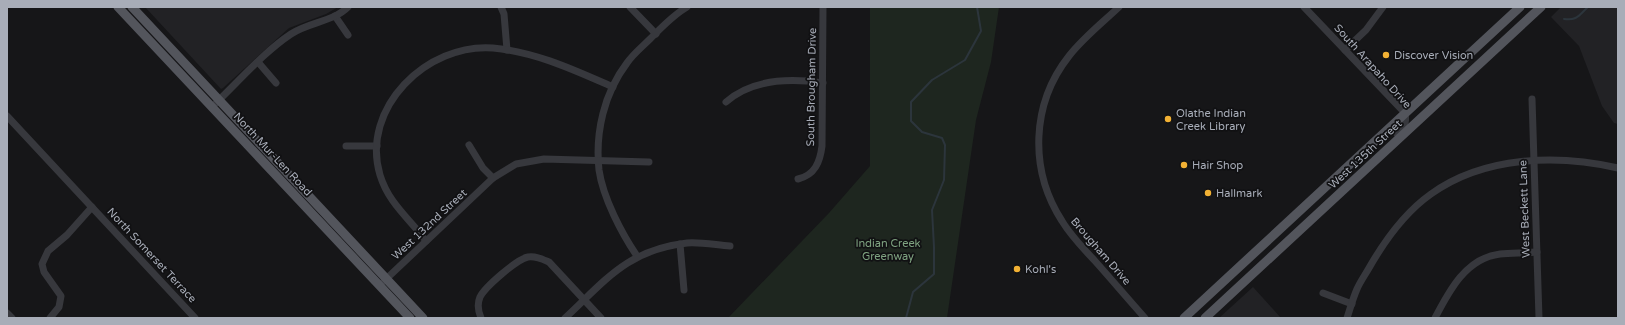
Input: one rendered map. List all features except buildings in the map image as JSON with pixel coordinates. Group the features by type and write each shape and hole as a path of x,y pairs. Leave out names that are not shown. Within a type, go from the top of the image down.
{"main road":[{"name":"North Mur-Len Road","path":"118,7 410,318"},
{"name":"North Mur-Len Road","path":"132,7 220,99 423,318"},
{"name":"West 135th Street","path":"1184,318 1520,7"},
{"name":"West 135th Street","path":"1205,318 1541,7"}],"street":[{"path":"211,107 258,62 291,34 304,27 335,16 348,7"},
{"path":"501,7 504,14 507,50"},
{"path":"630,7 656,34"},
{"path":"638,256 624,236 606,194 599,171 599,140 603,112 613,87 626,63 687,7"},
{"name":"South Brougham Drive","path":"798,180 807,177 813,171 821,153 823,7"},
{"name":"Brougham Drive","path":"1119,7 1069,56 1053,81 1041,116 1039,131 1039,160 1048,196 1062,222 1145,318"},
{"name":"South Arapaho Drive","path":"1304,7 1405,113 1406,121 1403,129 1366,163 1359,177"},
{"path":"1345,50 1366,30 1383,7"},
{"path":"335,16 348,35"},
{"path":"426,241 397,208 388,194 378,166 377,146 380,126 388,107 399,90 421,68 466,49 492,48 525,53 561,65 613,87"},
{"path":"258,62 276,83"},
{"path":"726,102 745,89 760,83 811,81 823,83"},
{"name":"West Beckett Lane","path":"1532,99 1539,318"},
{"name":"North Somerset Terrace","path":"9,121 196,318"},
{"path":"469,145 483,168 493,178"},
{"path":"346,146 377,146"},
{"name":"West 132nd Street","path":"379,285 493,178 506,169 522,162 544,158 649,162"},
{"path":"1347,318 1357,289 1383,245 1402,221 1431,194 1457,180 1486,168 1513,162 1592,162 1618,168"},
{"name":"North Somerset Terrace","path":"50,318 59,307 61,296 44,272 42,264 48,251 67,235 92,207"},
{"path":"565,318 611,274 638,256 660,248 688,243 730,246"},
{"path":"680,244 684,290"},
{"path":"1435,318 1456,283 1475,263 1499,254 1537,252"},
{"path":"481,318 478,310 480,296 515,263 521,259 529,257 540,258 549,262 601,318"},
{"path":"1323,293 1352,304"},
{"path":"7,313 12,318"}],"shaded area":[{"path":"145,7 338,7 326,14 289,28 221,89"},
{"path":"1561,7 1618,7 1618,124 1614,123 1602,106 1579,46 1551,17"},
{"path":"1253,287 1281,318 1219,318"}],"green space":[{"name":"Indian Creek Greenway","path":"870,7 999,7 991,62 976,120 947,318 728,318 829,213 870,166"}],"waterway":[{"path":"906,318 913,292 934,274 932,210 944,180 945,145 942,138 922,132 911,121 911,102 932,80 965,60 981,31 977,7"},
{"path":"1564,19 1575,18 1588,7"}],"place":[{"name":"Discover Vision","path":"1386,55"},
{"name":"Olathe Indian Creek Library","path":"1168,119"},
{"name":"Hair Shop","path":"1184,165"},
{"name":"Hallmark","path":"1208,193"},
{"name":"Kohl's","path":"1017,269"}]}
